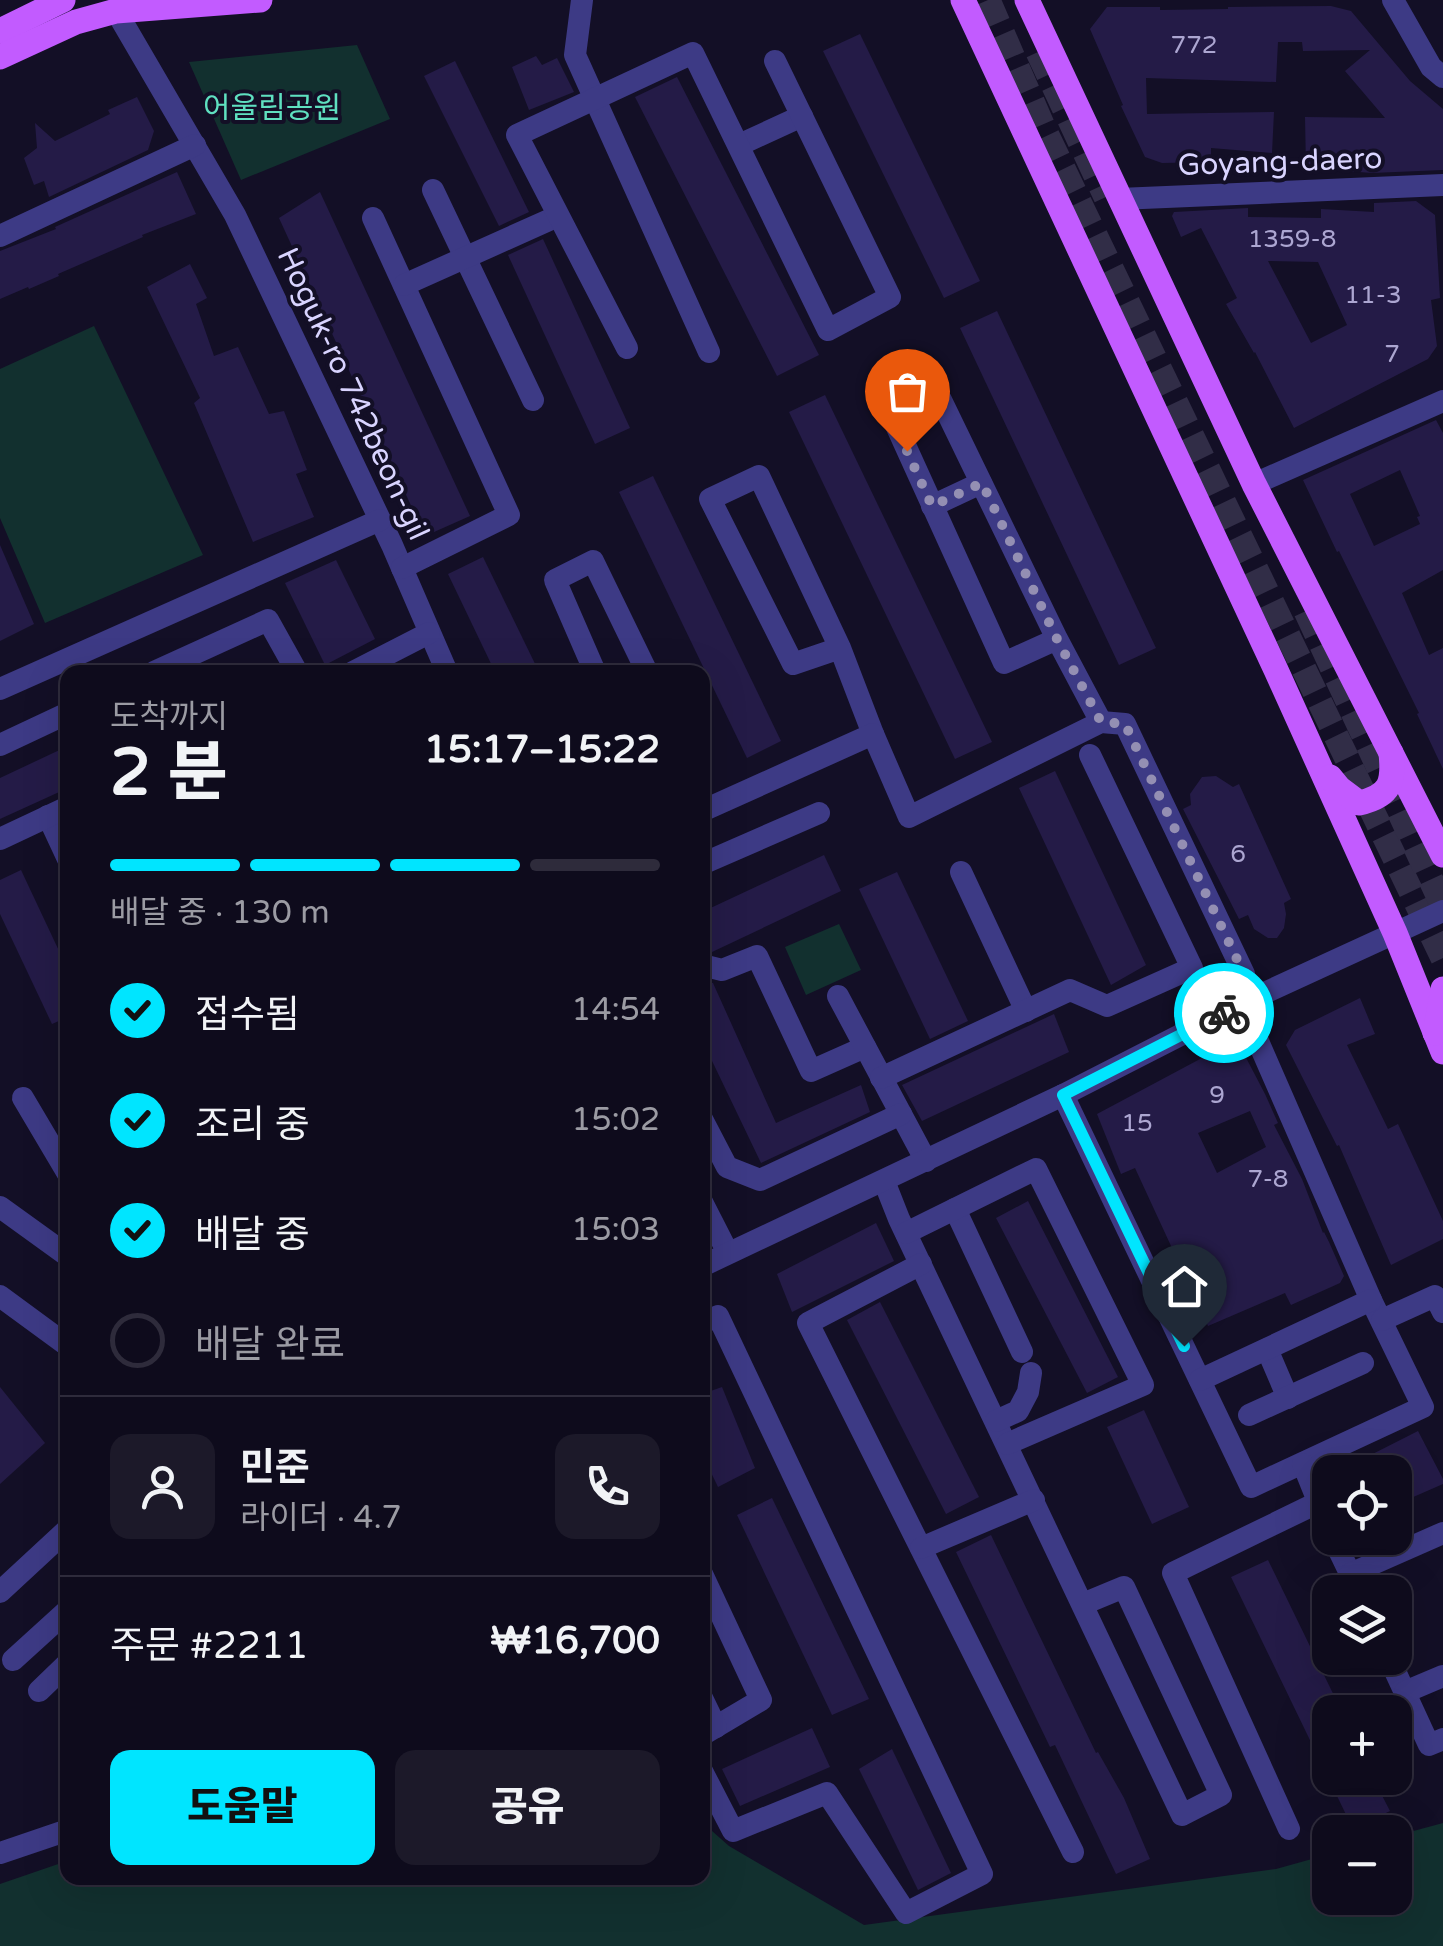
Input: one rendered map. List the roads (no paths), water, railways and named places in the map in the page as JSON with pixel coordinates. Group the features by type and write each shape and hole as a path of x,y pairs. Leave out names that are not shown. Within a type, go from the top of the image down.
{"main road":[{"path":"0,31 63,0"},
{"path":"0,57 119,6 260,0"},
{"path":"963,0 1317,761 1395,933 1439,1043"},
{"path":"1027,0 1254,484 1443,855"},
{"path":"1317,761 1339,788 1359,803 1384,794 1393,776 1390,749"},
{"path":"1439,1043 1443,989"}],"street":[{"path":"582,0 575,55 710,352"},
{"path":"1393,0 1432,67 1443,77"},
{"name":"Hoguk-ro 742beon-gil","path":"119,6 235,215 380,520 443,665"},
{"path":"628,348 516,135 692,53 828,330 890,298 775,61"},
{"path":"738,145 802,116"},
{"path":"0,236 195,146"},
{"name":"Goyang-daero","path":"1119,199 1443,184"},
{"path":"433,190 532,400"},
{"path":"404,285 558,216"},
{"path":"372,218 509,514 402,568"},
{"path":"1057,639 1004,663 894,423 941,400 1101,722"},
{"path":"1254,484 1443,402"},
{"path":"840,648 793,664 710,499 759,476 840,648 909,817 1101,722 1125,724 1244,974 1254,1032 1423,1406 1251,1487 1063,1095"},
{"path":"932,506 982,483"},
{"path":"0,689 380,520"},
{"path":"592,665 554,580 593,561 644,665"},
{"path":"169,665 268,620 293,665"},
{"path":"374,665 428,633"},
{"path":"0,744 60,717"},
{"path":"710,800 872,734"},
{"path":"881,1078 1070,990 1106,1006 1192,968 1090,755"},
{"path":"0,839 58,811"},
{"path":"710,861 820,813"},
{"path":"962,872 1026,1011"},
{"path":"710,1262 1063,1095 1247,1001 1443,912"},
{"path":"710,968 722,970 758,956 811,1071 865,1047"},
{"path":"838,996 926,1161"},
{"path":"23,1098 60,1160"},
{"path":"710,1134 727,1166 760,1180 900,1114"},
{"path":"906,1233 1036,1169 1143,1385 1007,1444"},
{"path":"884,1181 906,1233 1182,1814 1221,1794 1124,1586 1083,1604"},
{"path":"0,1207 60,1250"},
{"path":"955,1209 1026,1362 1028,1392 1018,1412 996,1421"},
{"path":"710,1218 728,1253"},
{"path":"921,1264 808,1322 1073,1852"},
{"path":"0,1296 60,1340"},
{"path":"1200,1380 1267,1349 1377,1310 1435,1296 1443,1312"},
{"path":"710,1320 718,1316 982,1874 906,1912 826,1793 733,1830 710,1786"},
{"path":"1267,1349 1288,1398"},
{"path":"1249,1414 1363,1362"},
{"path":"1303,1464 1312,1489"},
{"path":"921,1548 1034,1500"},
{"path":"1289,1829 1173,1574 1312,1505"},
{"path":"1368,1575 1443,1533"},
{"path":"0,1592 60,1536"},
{"path":"710,1592 761,1700 710,1730"},
{"path":"12,1660 60,1617"},
{"path":"39,1690 60,1670"},
{"path":"1396,1675 1430,1745 1443,1739"},
{"path":"1404,1692 1443,1676"},
{"path":"0,1853 60,1833"}],"tunnel":[{"path":"988,0 1044,129 1443,958"},
{"path":"1038,52 1106,197"},
{"path":"1306,611 1443,906"}],"park label":[{"name":"어울림공원","path":"272,108"}]}
